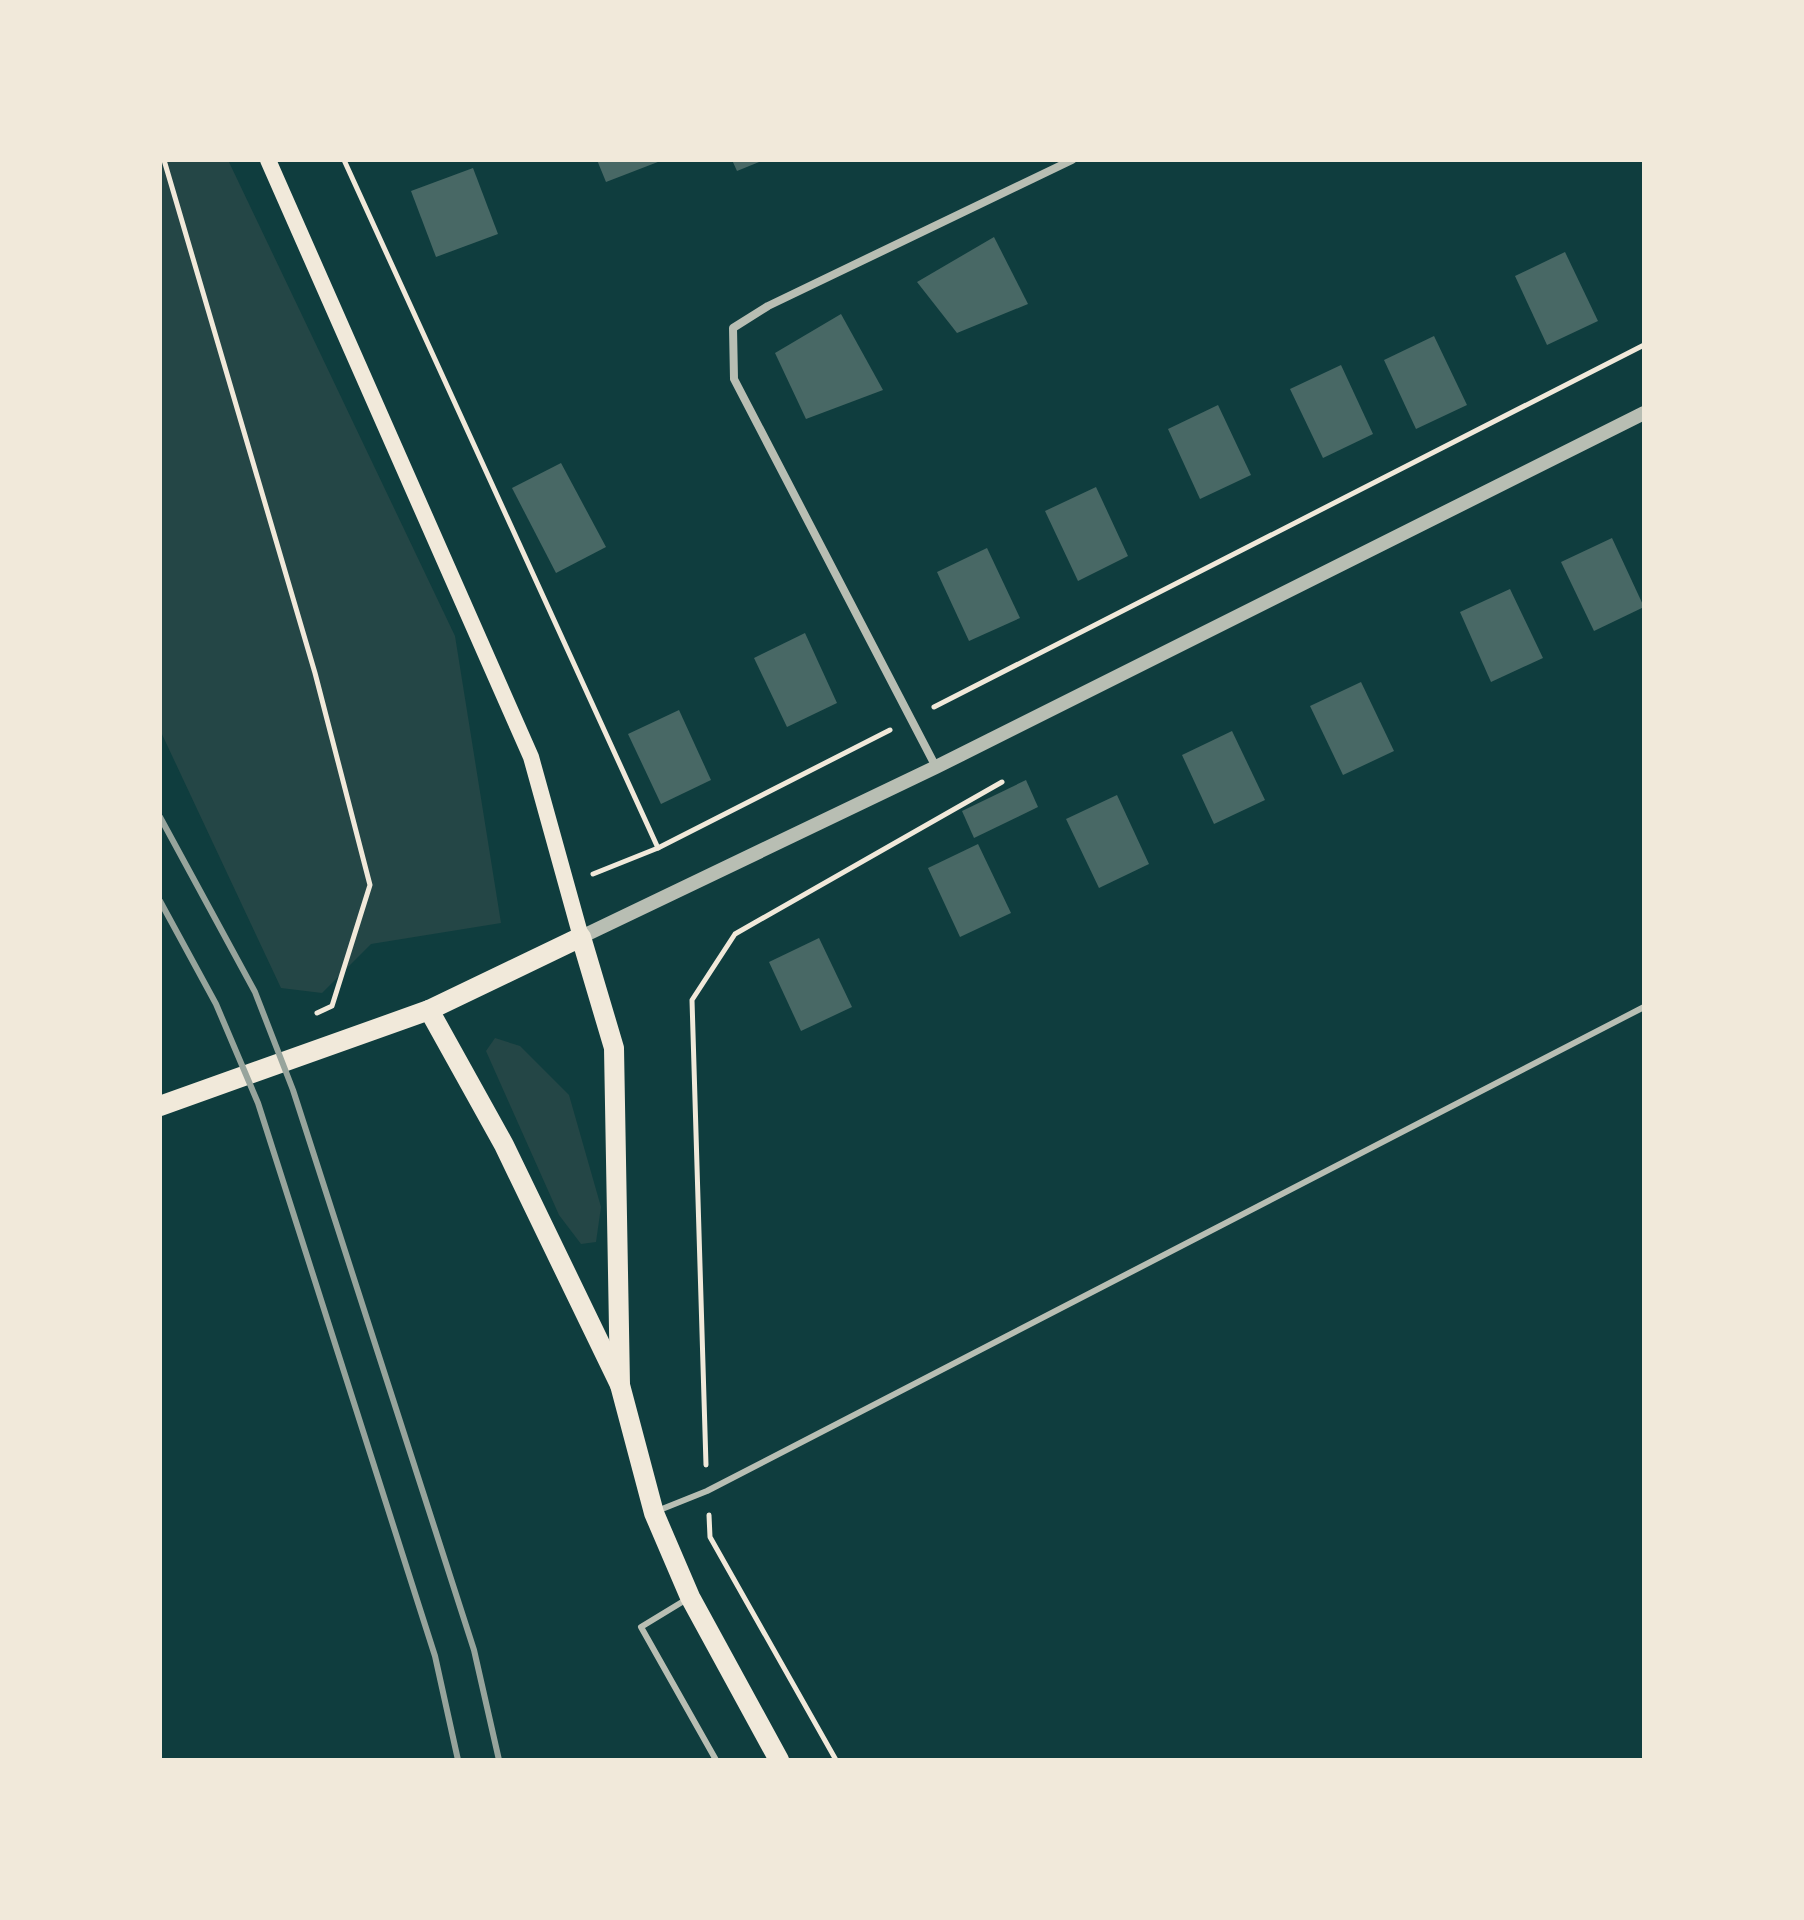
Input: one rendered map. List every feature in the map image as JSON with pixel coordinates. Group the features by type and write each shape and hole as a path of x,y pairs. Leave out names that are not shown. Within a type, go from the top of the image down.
{"main road":[{"path":"270,161 531,757 614,1048 620,1385"},
{"path":"160,1106 429,1010 581,937"},
{"path":"429,1010 504,1145 620,1385 654,1513 690,1597 779,1760"}],"street":[{"path":"936,767 734,379 733,328 768,306 1072,160"},
{"path":"581,937 936,767 1644,413"}],"lane":[{"path":"654,1513 707,1491 1644,1007"},
{"path":"690,1597 641,1627 716,1760"}],"path":[{"path":"164,160 315,673 370,885 332,1006 305,1018"},
{"path":"344,160 658,848"},
{"path":"566,884 658,848 1644,345"},
{"path":"836,1760 710,1537 692,1000 735,934 1002,782"}],"shaded area":[{"path":"160,160 228,160 455,636 501,923 371,944 322,993 281,988 160,730"},
{"path":"495,1038 520,1046 569,1095 601,1207 596,1242 581,1244 559,1215 486,1051"}],"building":[{"path":"597,160 663,160 606,182"},
{"path":"732,160 764,160 737,171"},
{"path":"473,168 498,234 436,257 411,191"},
{"path":"994,237 1028,304 957,333 917,282"},
{"path":"1565,252 1598,321 1547,345 1515,276"},
{"path":"841,314 883,390 806,419 775,353"},
{"path":"1434,336 1467,405 1416,429 1384,360"},
{"path":"1341,365 1373,434 1323,458 1290,389"},
{"path":"1218,405 1251,475 1200,499 1168,429"},
{"path":"561,463 606,547 556,573 512,488"},
{"path":"1096,487 1128,556 1078,581 1045,511"},
{"path":"1612,538 1644,607 1594,631 1561,562"},
{"path":"987,548 1020,618 969,641 937,572"},
{"path":"1510,589 1543,658 1491,682 1460,612"},
{"path":"805,633 837,703 787,727 754,658"},
{"path":"1361,682 1394,751 1343,775 1310,706"},
{"path":"679,710 711,780 661,804 628,734"},
{"path":"1232,731 1265,800 1214,824 1182,755"},
{"path":"1026,780 1038,807 974,838 962,811"},
{"path":"1117,795 1149,864 1099,888 1066,819"},
{"path":"978,844 1011,913 960,937 928,868"},
{"path":"819,938 852,1007 801,1031 769,962"}],"railway":[{"path":"160,817 255,992 293,1090 474,1650 499,1760"},
{"path":"160,901 216,1004 258,1103 435,1656 458,1760"}]}
